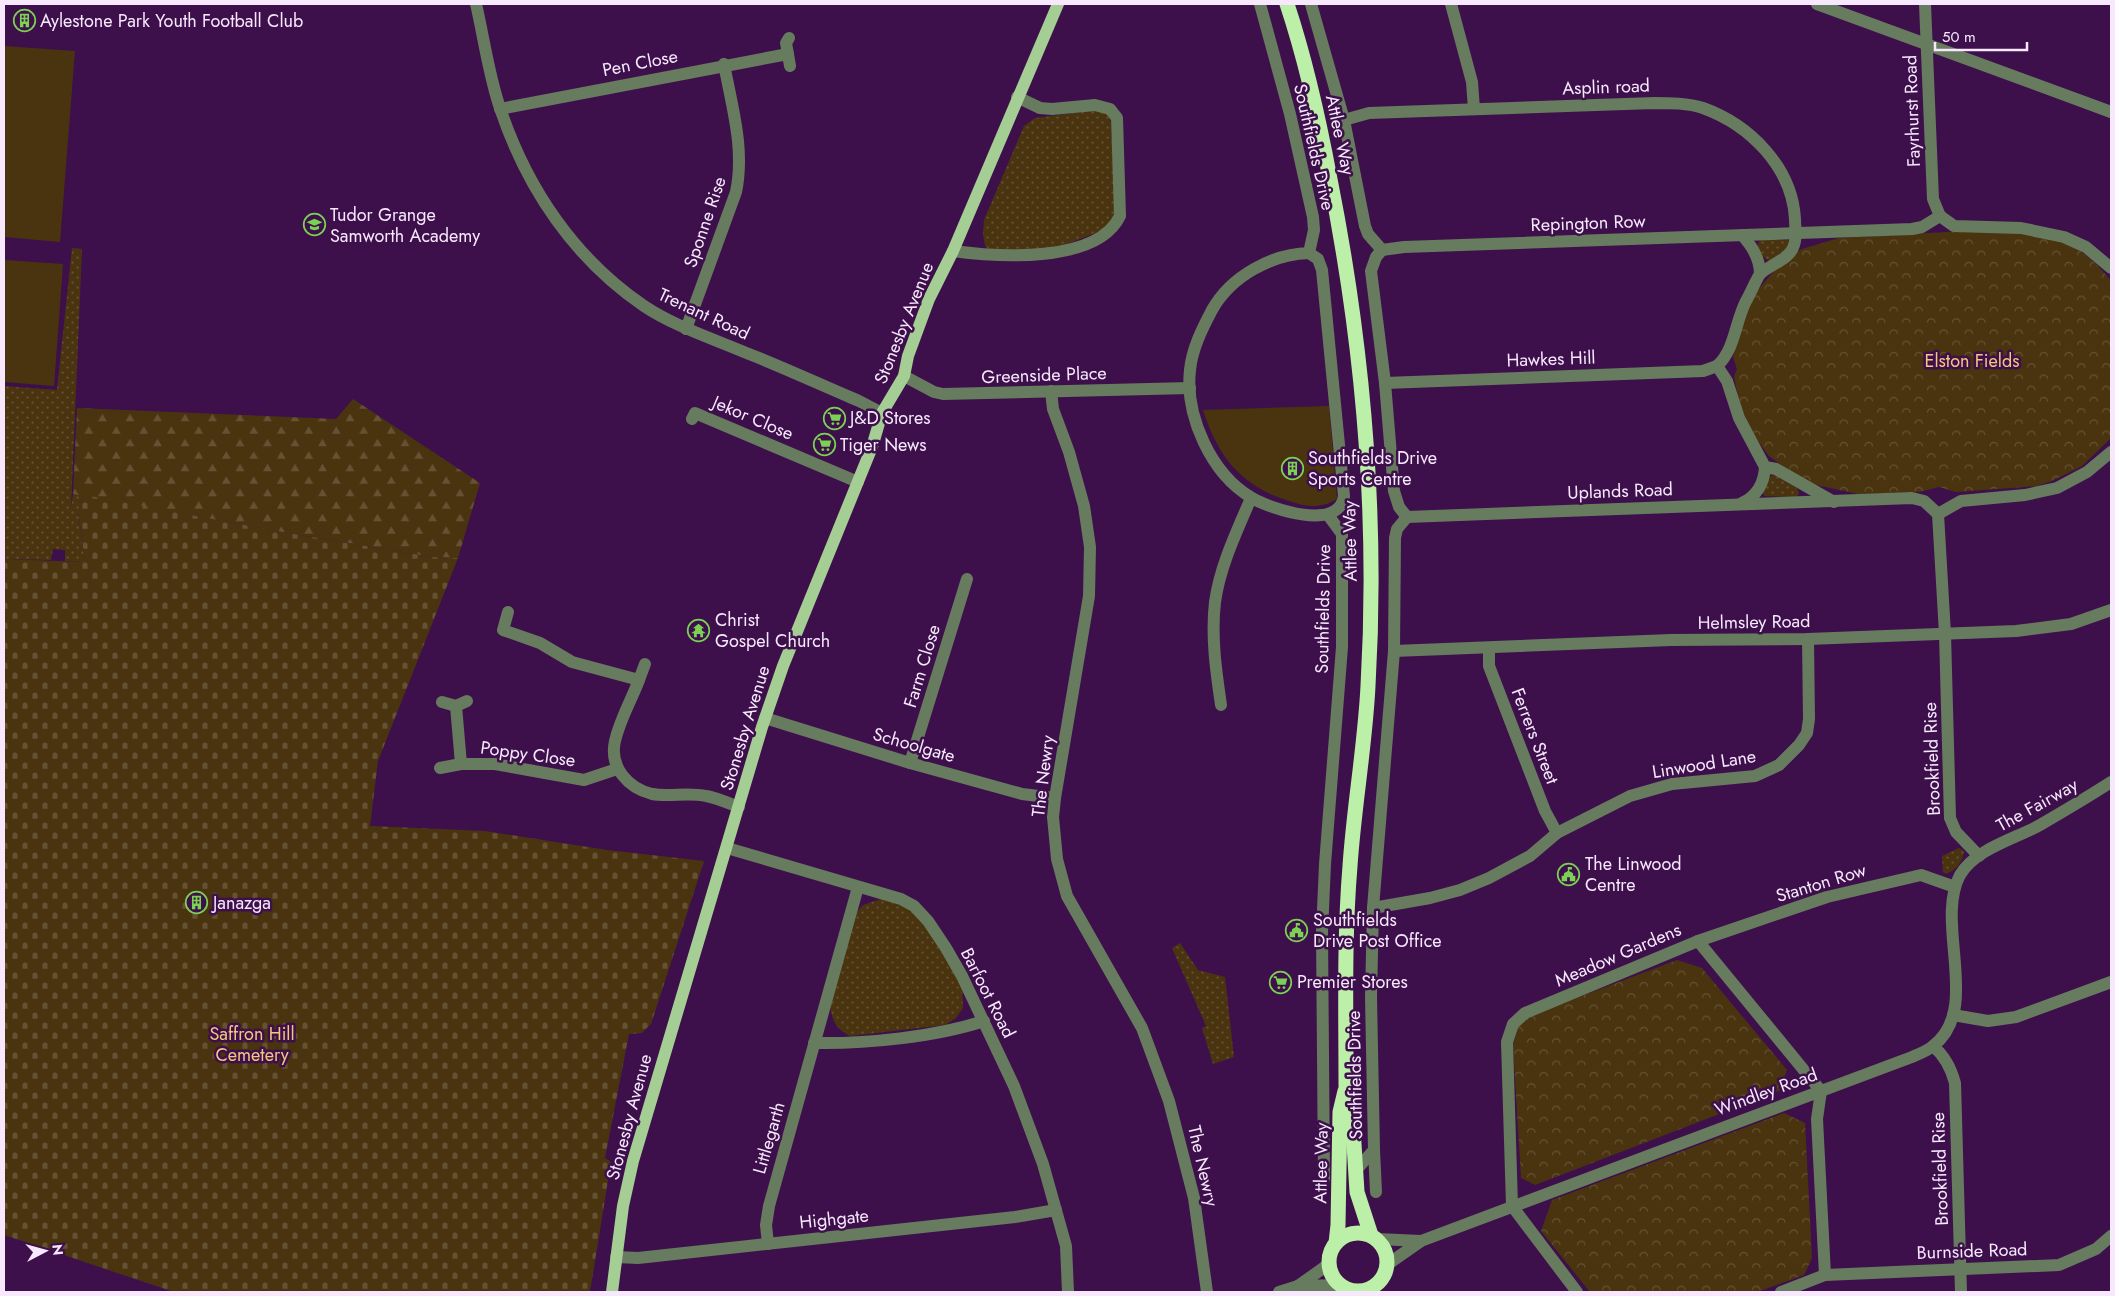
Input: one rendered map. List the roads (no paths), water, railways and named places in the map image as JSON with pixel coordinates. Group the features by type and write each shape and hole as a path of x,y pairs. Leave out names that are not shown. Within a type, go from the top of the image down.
{"highway":[{"name":"Attlee Way","path":"1287,4 1315,106 1341,236 1360,377 1369,516 1369,661 1347,898 1346,1084 1340,1112 1340,1166 1336,1243"},
{"name":"Attlee Way","path":"1346,1084 1352,1112 1357,1192 1374,1237"},
{"path":"1363,1233 1374,1237 1387,1255 1388,1264 1382,1286 1363,1292 1345,1289 1330,1272 1329,1256 1336,1243 1348,1234 1363,1233"}],"main road":[{"name":"Stonesby Avenue","path":"612,1292 623,1206 633,1161 782,666 872,447 882,413 904,376 908,356 929,299 953,251 1058,4"}],"street":[{"name":"Trenant Road","path":"476,4 500,109 526,170 545,205 576,247 601,272 646,307 686,328 851,397 882,413"},
{"name":"Southfields Drive","path":"1260,4 1290,114 1313,217 1314,230 1310,252"},
{"name":"Southfields Drive","path":"1311,4 1344,120 1365,226 1368,234 1382,250"},
{"path":"1451,4 1472,82 1474,109"},
{"path":"1817,4 2111,112"},
{"name":"Fayrhurst Road","path":"1925,4 1932,199 1940,216"},
{"name":"Pen Close","path":"500,109 724,64 789,60 786,43 789,38"},
{"name":"Sponne Rise","path":"686,328 736,192 740,172 740,146 724,64"},
{"path":"953,251 990,256 1057,252 1100,239 1115,226 1120,216 1117,118 1110,109 1095,105 1052,109 1040,108 1017,97"},
{"name":"Asplin road","path":"1344,120 1368,113 1474,109 1654,103 1701,107 1735,123 1769,155 1792,196 1796,234"},
{"path":"1739,504 1754,496 1759,489 1765,467 1739,418 1727,381 1717,366 1726,356 1740,314 1760,274 1790,253 1794,246 1796,234 1912,229 1922,227 1940,216 1947,223 1963,228 2020,228 2064,237 2086,247 2111,268"},
{"name":"Repington Row","path":"1382,250 1404,247 1796,234"},
{"path":"1742,235 1759,261 1760,274"},
{"path":"1382,250 1376,257 1371,271 1386,383 1394,491 1399,507 1407,517"},
{"path":"1310,252 1318,259 1322,270 1344,496 1341,507 1328,514 1312,516 1287,511 1252,498 1221,470 1208,450 1192,406 1190,388 1190,370 1198,339 1214,307 1227,291 1240,279 1267,263 1292,253 1310,252"},
{"name":"Hawkes Hill","path":"1386,383 1703,371 1717,366"},
{"name":"Greenside Place","path":"904,376 934,392 943,394 1190,388"},
{"name":"The Newry","path":"1052,391 1053,409 1069,452 1084,506 1090,547 1089,596 1055,798 1053,817 1057,859 1067,896 1142,1028 1169,1101 1194,1198 1207,1292"},
{"name":"Jekor Close","path":"692,419 695,413 858,482"},
{"path":"1765,467 1776,469 1834,502 1912,498 1924,501 1938,514 1961,501 2025,495 2057,488 2087,472 2111,452"},
{"path":"1221,705 1214,660 1215,602 1228,552 1252,498"},
{"name":"Uplands Road","path":"1407,517 1834,502"},
{"name":"Southfields Drive","path":"1324,1179 1321,1014 1322,924 1342,647 1342,534 1328,514"},
{"name":"Brookfield Rise","path":"1938,514 1945,634 1950,818 1956,832 1979,856"},
{"name":"Southfields Drive","path":"1376,1192 1371,997 1373,908 1394,651 1395,538 1397,530 1407,517"},
{"name":"Farm Close","path":"910,763 966,579"},
{"name":"Helmsley Road","path":"1394,651 1489,649 1670,640 1808,639 1945,634 2052,627 2089,618 2111,610"},
{"path":"508,612 503,630 540,643 572,662 639,680"},
{"name":"Linwood Lane","path":"1373,908 1430,898 1460,890 1489,878 1530,856 1557,833 1610,805 1648,790 1698,781 1755,776 1779,765 1799,745 1807,733 1809,719 1808,639"},
{"name":"Ferrers Street","path":"1489,649 1489,666 1545,811 1557,833"},
{"path":"645,664 622,718 615,742 614,755 617,769 625,779 638,789 654,794 706,796 739,807"},
{"name":"Poppy Close","path":"442,702 462,704 461,764"},
{"name":"Schoolgate","path":"765,718 910,763 1022,794 1055,798"},
{"name":"Poppy Close","path":"440,768 461,764 495,764 584,780 617,769"},
{"name":"The Fairway","path":"1979,856 2052,818 2111,782"},
{"name":"Barfoot Road","path":"727,848 901,899 914,906 928,921 962,976 1014,1086 1043,1164 1066,1246 1068,1292"},
{"path":"1979,856 1961,874 1956,887 1952,910 1956,987 1953,1014 1988,1021 2016,1017 2111,982"},
{"name":"Stanton Row","path":"1698,941 1827,898 1911,876 1931,877 1956,887"},
{"name":"Littlegarth","path":"768,1244 766,1225 768,1206 858,887"},
{"name":"Meadow Gardens","path":"1512,1206 1507,1042 1513,1024 1525,1013 1698,941 1821,1091"},
{"name":"Windley Road","path":"1388,1264 1421,1241 1912,1057 1933,1046 1948,1027 1953,1014"},
{"path":"814,1043 838,1044 892,1038 962,1028 984,1021"},
{"name":"Brookfield Rise","path":"1933,1046 1941,1053 1951,1069 1955,1083 1961,1292"},
{"path":"1781,1292 1825,1275 1818,1119 1821,1091"},
{"name":"Southfields Drive","path":"1324,1150 1340,1166"},
{"name":"Southfields Drive","path":"1356,1170 1374,1150"},
{"path":"1512,1206 1577,1292"},
{"name":"Highgate","path":"616,1257 638,1258 1015,1217 1056,1210"},
{"name":"Burnside Road","path":"1825,1275 2059,1265 2096,1249 2111,1236"},
{"name":"Windley Road","path":"1374,1237 1421,1241"},
{"path":"1279,1292 1298,1286 1329,1264"},
{"path":"1298,1286 1345,1289"}],"place":[{"name":"Aylestone Park Youth Football Club","path":"24,21"},
{"name":"Tudor Grange Samworth Academy","path":"314,225"},
{"name":"J&D Stores","path":"834,418"},
{"name":"Tiger News","path":"824,445"},
{"name":"Southfields Drive Sports Centre","path":"1292,468"},
{"name":"Christ Gospel Church","path":"699,630"},
{"name":"The Linwood Centre","path":"1569,874"},
{"name":"Janazga","path":"197,903"},
{"name":"Southfields Drive Post Office","path":"1297,930"},
{"name":"Premier Stores","path":"1281,982"}],"park label":[{"name":"Elston Fields","path":"1972,361"},
{"name":"Saffron Hill Cemetery","path":"252,1044"}]}
